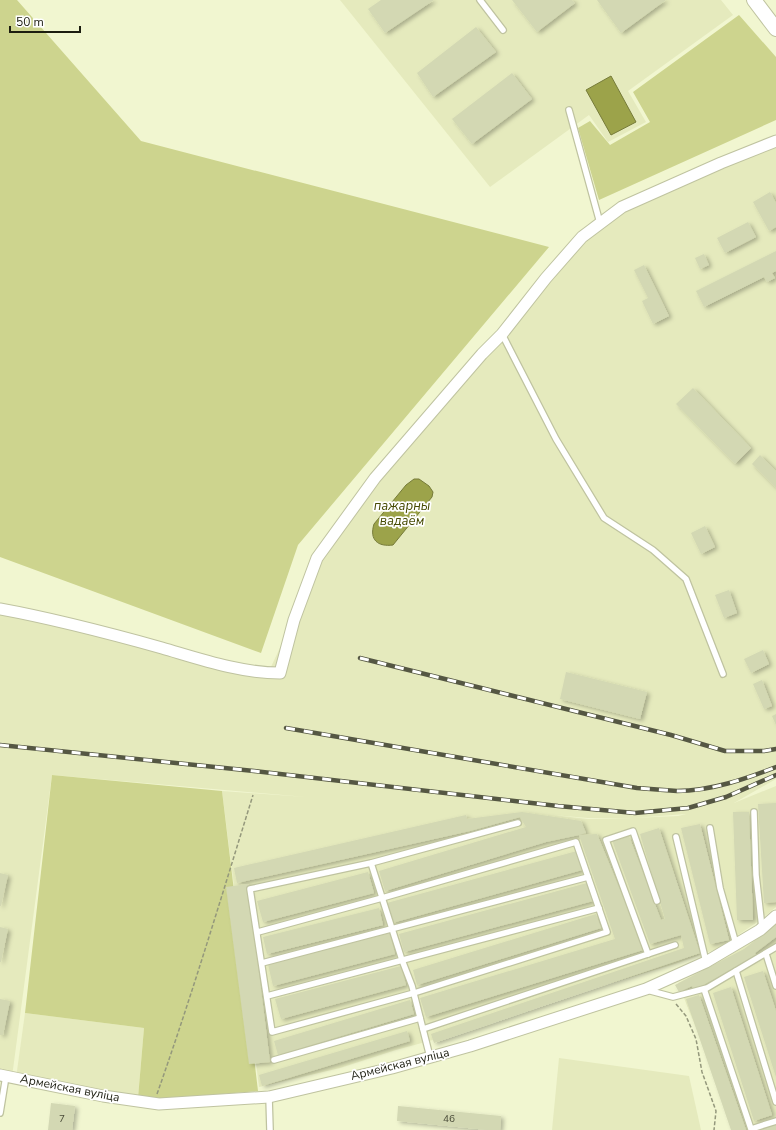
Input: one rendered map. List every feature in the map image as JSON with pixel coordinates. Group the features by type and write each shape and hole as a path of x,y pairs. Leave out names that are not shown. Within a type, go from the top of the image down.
{"street":[{"path":"754,0 776,29"},
{"path":"0,609 94,629 215,663 265,673 280,673 294,620 318,558 375,478 482,354 502,334 546,278 582,237 622,207 721,163 776,141"},
{"name":"Армейская вуліца","path":"3,1075 103,1096 154,1104 269,1097 477,1044 646,989 706,962 762,928 776,916"}],"lane":[{"path":"480,0 503,30"},
{"path":"569,110 600,224"},
{"path":"502,334 556,439 604,518 653,550 686,579 723,674"},
{"path":"754,812 756,875 762,928"},
{"path":"258,932 576,842 607,932 414,992 272,1032 258,932 250,889 371,863 518,824"},
{"path":"710,828 720,888 736,944"},
{"path":"648,954 606,840 633,832 657,901"},
{"path":"676,837 706,962"},
{"path":"371,863 402,960 414,992 430,1057"},
{"path":"262,963 588,877"},
{"path":"267,996 599,908"},
{"path":"423,1029 675,945"},
{"path":"646,989 673,997 704,989 776,947"},
{"path":"766,954 776,986"},
{"path":"736,971 776,1102"},
{"path":"704,989 751,1129 776,1120"},
{"path":"274,1060 420,1018"},
{"path":"0,1113 3,1075"},
{"path":"269,1097 270,1130"}],"path":[{"path":"154,1104 218,912 252,795"},
{"path":"673,1001 686,1016 696,1039 702,1072 716,1111 714,1130"}],"shaded area":[{"path":"0,0 17,0 141,141 549,247 298,545 261,653 0,557"},
{"path":"340,0 721,0 733,15 628,91 646,122 608,142 589,115 490,187"},
{"path":"739,15 776,57 776,120 599,200 578,128 590,121 610,145 650,122 633,92"},
{"path":"776,135 776,779 734,803 776,786 776,907 759,921 717,949 675,964 538,1005 477,1028 396,1050 340,1068 259,1087 222,791 306,797 52,775 12,1077 0,1077 0,607 222,662 270,669 324,554 377,478 551,265 592,221 622,200","holes":["686,814 678,816 634,818","553,815 588,818 632,818 588,819"]},
{"path":"52,775 222,791 258,1091 150,1100 138,1098 144,1028 25,1013"},
{"path":"776,925 776,1130 737,1130 678,983 727,957 766,933"},
{"path":"25,1013 144,1028 138,1098 16,1078"},
{"path":"559,1058 689,1076 701,1130 552,1130"}],"water":[{"path":"611,76 636,122 611,135 586,90"},
{"name":"пажарны вадаём","path":"414,479 419,479 429,486 433,492 432,497 393,545 383,545 379,543 374,538 374,524 406,485"}],"building":[{"path":"381,0 434,0 385,33 368,9"},
{"path":"512,0 572,0 575,3 537,32"},
{"path":"597,0 666,0 621,33"},
{"path":"476,27 496,52 433,97 417,73"},
{"path":"512,73 532,99 472,144 452,119"},
{"path":"770,192 776,203 776,227 769,231 753,202"},
{"path":"748,222 756,237 725,253 717,238"},
{"path":"776,251 776,271 772,273 775,278 767,282 764,277 704,307 696,291"},
{"path":"704,254 709,265 700,269 695,258"},
{"path":"644,265 669,316 653,324 642,301 648,298 634,270"},
{"path":"693,388 751,448 735,464 676,404"},
{"path":"760,455 776,471 776,488 752,464"},
{"path":"705,526 715,547 701,554 691,533"},
{"path":"729,590 737,613 724,618 715,595"},
{"path":"763,650 769,664 751,673 744,659"},
{"path":"566,672 647,692 640,719 560,699"},
{"path":"762,680 772,706 764,709 753,684"},
{"path":"776,714 776,725 772,716"},
{"path":"776,803 776,902 764,903 758,804"},
{"path":"522,812 581,821 586,833 546,842 385,891 379,871 526,827 520,817 470,831 237,883 234,868 466,815 467,819"},
{"path":"733,812 749,812 753,920 737,920"},
{"path":"700,824 729,940 710,944 681,828"},
{"path":"659,828 700,953 434,1043 431,1034 684,948 681,935 650,944 612,840 629,836 661,920 665,919 640,834"},
{"path":"597,834 637,931 643,950 426,1017 420,998 615,939 579,835"},
{"path":"577,851 582,870 392,923 387,903"},
{"path":"368,872 374,893 263,922 257,901"},
{"path":"0,873 8,875 1,906 0,906"},
{"path":"587,883 593,901 404,952 399,934"},
{"path":"248,884 270,1062 249,1064 226,887"},
{"path":"379,908 383,925 267,954 263,937"},
{"path":"596,914 601,928 417,985 413,970"},
{"path":"776,924 776,937 755,953 757,956 694,990 692,986 679,992 675,985 744,949"},
{"path":"0,927 8,929 1,962 0,962"},
{"path":"390,933 395,954 273,986 268,964"},
{"path":"401,966 406,985 281,1019 275,999"},
{"path":"763,971 776,1011 776,1077 744,977"},
{"path":"731,987 772,1115 754,1121 713,993"},
{"path":"699,995 746,1130 731,1130 686,999"},
{"path":"0,999 10,1001 3,1035 0,1035"},
{"path":"410,1000 414,1014 278,1055 274,1041"},
{"path":"407,1031 410,1041 262,1086 259,1075"},
{"path":"51,1103 75,1106 72,1130 48,1130"},
{"path":"398,1106 501,1116 500,1130 397,1121"},
{"path":"776,1124 776,1130 758,1130"}],"railway":[{"path":"360,658 671,735 725,751 764,751 776,749"},
{"path":"286,728 637,788 677,791 702,789 740,780 776,767"},
{"path":"0,745 254,771 558,806 635,813 688,808 726,797 776,775"}]}
